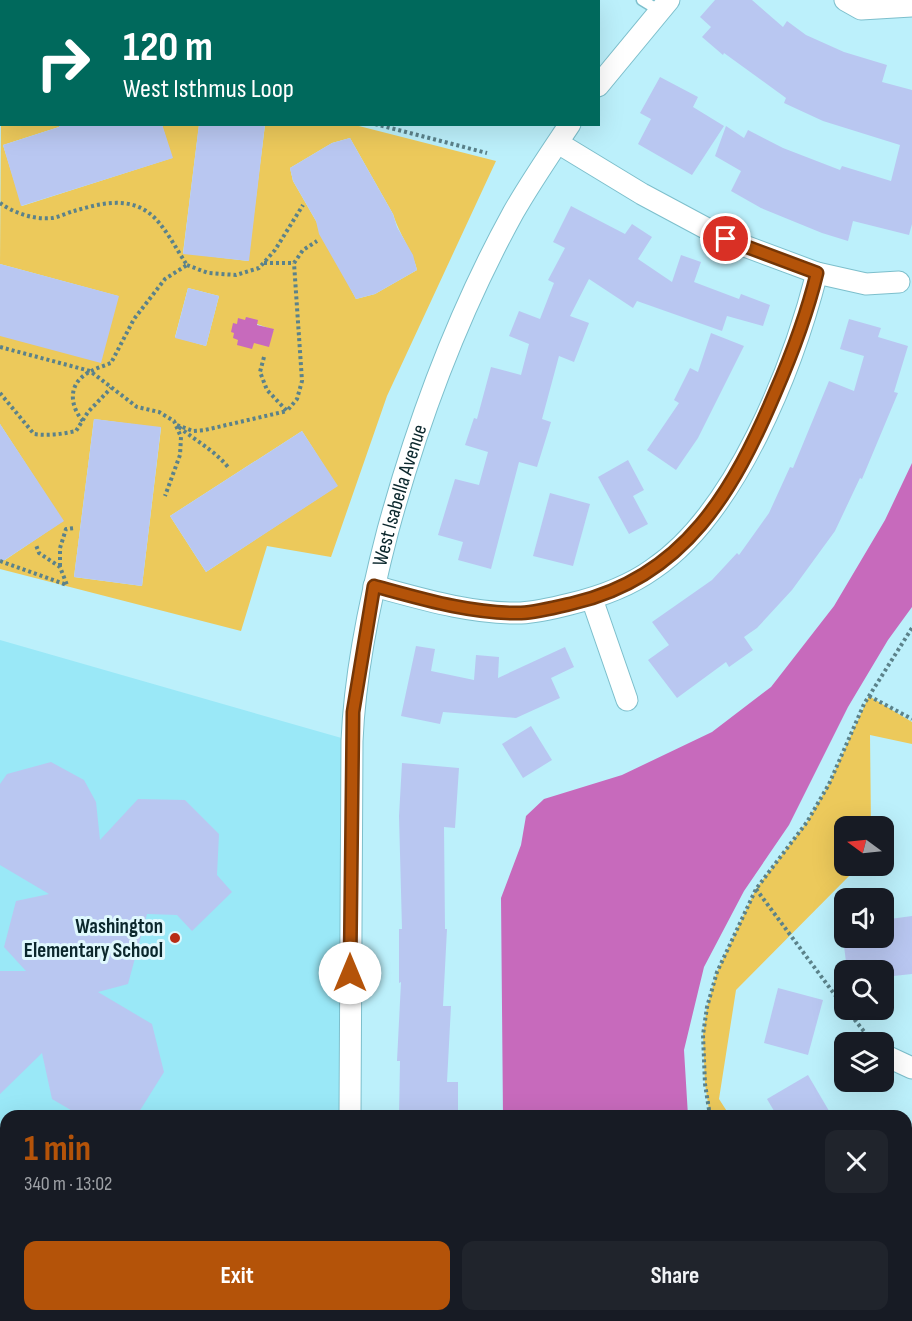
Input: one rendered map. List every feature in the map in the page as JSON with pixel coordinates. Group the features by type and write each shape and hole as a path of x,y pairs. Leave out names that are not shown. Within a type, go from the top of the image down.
{"street":[{"path":"845,0 861,9 912,6"},
{"path":"600,84 664,5"},
{"name":"West Isabella Avenue","path":"350,1110 353,712 374,586 402,481 425,409 455,333 514,212 569,126"},
{"path":"558,143 642,194 726,239 817,273 866,284 899,282"},
{"path":"374,586 481,612 523,613 592,599 614,591 654,569 687,540 720,501 760,430 786,369 817,273"},
{"path":"592,599 627,700"},
{"path":"894,1059 912,1068"}],"lane":[{"path":"642,0 664,5"}],"path":[{"path":"383,126 487,153"},
{"path":"0,203 14,213 52,218 118,202 140,207 151,214 162,227 187,265 208,273 236,275 259,268 264,263 275,250 303,205"},
{"path":"176,425 193,430 205,430 287,411 297,399 302,381 294,263 303,250 317,241"},
{"path":"264,263 294,263"},
{"path":"83,421 75,412 73,399 79,379 111,363 134,319 165,279 187,265"},
{"path":"0,347 90,372 137,407 159,412 174,421 181,437 180,455 165,496"},
{"path":"264,357 260,372 267,390 287,411"},
{"path":"0,393 34,434 61,434 76,431 88,412 111,388"},
{"path":"176,425 194,440 213,451 228,467"},
{"path":"0,561 67,585 60,567 60,548 66,529 75,528"},
{"path":"36,544 39,553 60,567"},
{"path":"709,1110 705,1084 703,1035 707,1007 717,972 756,889 807,822 829,784 869,696 912,628"},
{"path":"869,696 912,719"},
{"path":"756,889 834,992"},
{"path":"856,1020 865,1032"}],"shaded area":[{"path":"1,126 59,126 3,145 22,206 172,158 162,126 199,126 183,253 248,261 265,126 359,126 496,161 387,396 331,557 267,546 241,631 0,569 0,554 5,560 63,521 0,424 0,336 118,296 0,264","holes":["350,138 393,214 417,270 375,294 356,299 293,181 290,168 332,143","188,288 219,296 206,346 175,337","245,320 274,330 253,343 252,348 234,333","94,419 161,428 142,586 74,577","302,431 337,486 206,572 170,516"]},
{"path":"246,317 258,320 257,325 274,329 269,347 254,343 252,349 237,345 238,340 233,338 234,333 231,332 233,323 237,324 238,318 245,320"},
{"path":"912,463 912,607 888,640 848,707 789,825 744,891 704,967 684,1050 688,1110 503,1110 501,898 521,845 526,816 544,799 622,775 712,732 771,687 834,606 885,520"},
{"name":"Washington Elementary School","path":"0,640 352,741 350,1110 0,1110"},
{"path":"869,696 912,722 912,744 870,735 871,816 834,816 834,876 849,876 837,888 834,888 834,891 736,990 719,1099 726,1110 709,1110 705,1084 703,1035 707,1007 717,972 756,889 807,822 829,784"}],"building":[{"path":"715,0 752,0 783,27 787,21 806,35 844,52 887,65 882,82 912,90 912,224 909,235 853,221 848,241 761,208 731,191 741,171 715,156 726,126 744,138 748,130 783,148 840,170 842,166 891,181 900,145 823,121 784,103 786,98 724,53 723,55 702,37 711,27 700,17"},
{"path":"660,77 698,97 693,107 724,126 692,175 638,144 651,119 640,113"},
{"path":"163,126 173,158 21,206 3,145 59,127"},
{"path":"199,126 265,126 249,261 183,254"},
{"path":"350,138 393,214 397,227 413,255 417,270 375,294 356,299 319,234 316,221 293,181 290,168 332,143"},
{"path":"571,206 625,234 632,224 652,237 638,259 672,282 681,255 701,262 694,282 739,299 741,294 770,305 763,326 727,316 722,331 637,301 633,308 589,279 570,316 589,323 574,362 559,356 542,419 551,422 537,467 519,462 491,569 458,560 463,542 438,535 455,479 479,485 488,452 465,445 474,418 477,419 491,367 521,375 529,344 509,336 519,311 540,319 554,283 548,280 565,248 553,242"},
{"path":"0,264 119,296 101,363 0,336"},
{"path":"188,288 219,296 206,346 175,338"},
{"path":"849,319 881,328 878,337 908,346 894,392 898,393 862,479 860,478 835,531 792,590 757,628 744,637 753,650 729,667 726,662 677,698 648,660 669,645 652,622 712,580 737,553 739,555 769,513 790,467 793,468 829,381 854,391 864,356 840,349"},
{"path":"711,333 744,346 698,438 676,470 647,450 679,403 674,400 690,368 698,372"},
{"path":"94,419 161,427 142,586 74,577"},
{"path":"0,424 64,521 0,563"},
{"path":"302,431 338,486 206,572 170,516"},
{"path":"628,460 644,490 633,496 648,524 629,534 598,477"},
{"path":"550,493 590,504 573,566 533,556"},
{"path":"416,646 435,649 431,671 474,680 476,655 499,657 498,678 565,647 574,667 551,678 560,698 516,718 443,712 440,724 401,716"},
{"path":"531,726 552,760 523,778 502,744"},
{"path":"51,762 84,780 96,802 100,840 138,799 185,800 219,834 217,875 232,892 192,931 177,915 147,914 128,984 98,992 152,1024 164,1072 140,1110 71,1110 52,1099 42,1053 0,1094 0,971 26,971 4,947 16,901 49,894 0,865 0,784 7,774"},
{"path":"402,763 459,768 455,828 444,827 445,929 447,929 443,1006 451,1006 447,1082 458,1082 458,1110 399,1110 400,1061 397,1061 401,982 399,983 399,929 402,929 399,816"},
{"path":"912,916 912,974 894,976 894,960 846,960 844,948 894,948 894,918"},
{"path":"778,988 823,1000 808,1055 764,1043"},
{"path":"808,1075 828,1110 773,1110 767,1099"}],"place":[{"name":"Washington Elementary School","path":"175,938"}],"route":[{"path":"350,973 353,712 374,586 481,612 523,613 555,608 614,591 654,569 687,540 720,501 760,430 786,369 817,273 726,239"}]}
